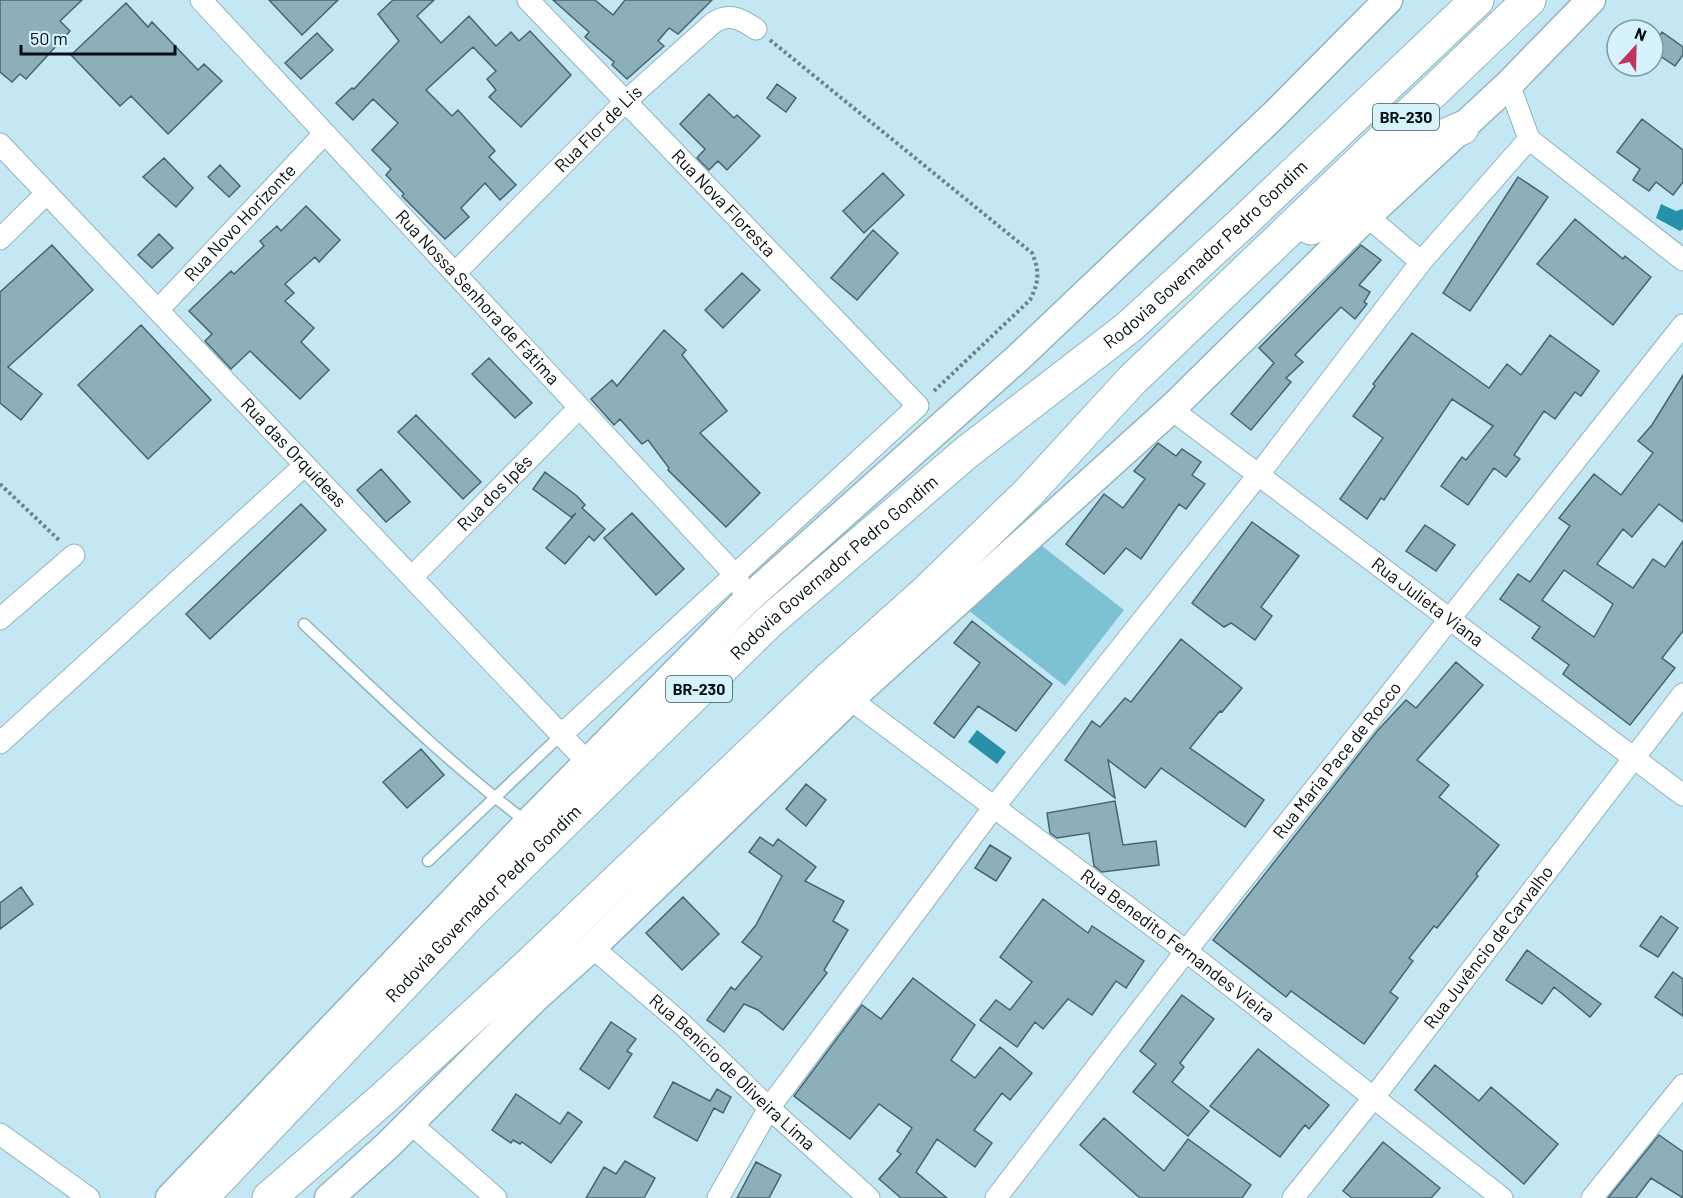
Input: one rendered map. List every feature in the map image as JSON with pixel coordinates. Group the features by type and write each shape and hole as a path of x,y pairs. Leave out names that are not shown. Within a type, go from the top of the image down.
{"highway":[{"path":"1410,64 1449,0"},
{"name":"Rodovia Governador Pedro Gondim","path":"201,1198 472,912 770,621 967,452 1129,327 1477,0"},
{"name":"Rodovia Governador Pedro Gondim","path":"269,1198 385,1097 531,963 831,677 927,591 1028,494 1132,380 1529,0"},
{"path":"1282,234 1327,221 1421,146 1462,128"}],"street":[{"name":"Rua Nossa Senhora de Fátima","path":"201,0 324,134 456,272 741,588"},
{"name":"Rua Nova Floresta","path":"528,0 918,406"},
{"path":"561,735 1019,357 1274,115 1388,0"},
{"path":"329,1198 410,1123 535,998 592,947 850,699 1171,409 1367,216 1509,84 1591,0"},
{"name":"Rua Flor de Lis","path":"456,272 626,101 720,18 739,18 756,29"},
{"path":"1509,84 1529,139 1683,260"},
{"name":"Rua Novo Horizonte","path":"158,310 324,134"},
{"path":"718,1198 769,1108 994,807 1259,474 1421,262 1529,139"},
{"name":"Rua das Orquídeas","path":"0,144 588,763"},
{"path":"0,239 47,193"},
{"path":"1367,216 1421,262"},
{"name":"Rua Maria Pace de Rocco","path":"996,1198 1186,951 1683,325"},
{"path":"170,1198 588,763 741,588 918,406"},
{"name":"Rua dos Ipês","path":"412,577 579,408"},
{"name":"Rua Julieta Viana","path":"1171,409 1683,795"},
{"path":"0,743 304,465"},
{"path":"0,619 74,555"},
{"name":"Rua Juvêncio de Carvalho","path":"1293,1198 1374,1097 1683,694"},
{"name":"Rua Benedito Fernandes Vieira","path":"850,699 1186,951 1502,1198"},
{"name":"Rua Benício de Oliveira Lima","path":"592,947 682,1024 769,1108 869,1198"},
{"path":"1592,1198 1683,1085"},
{"path":"410,1123 496,1198"},
{"path":"0,1134 89,1198"}],"lane":[{"path":"304,624 417,730 495,798 528,823"},
{"path":"428,861 561,735"}],"path":[{"path":"756,29 1032,253 1039,269 1037,285 1030,300 918,406"},
{"path":"0,484 74,555"}],"shaded area":[{"path":"1661,204 1676,211 1683,209 1683,229 1680,231 1656,218"},
{"path":"1033,539 1124,610 1065,686 968,610"},
{"path":"977,730 1006,752 997,764 968,742"}],"building":[{"path":"0,0 82,0 60,21 70,31 26,79 20,74 12,82 0,72"},
{"path":"269,0 338,0 302,35"},
{"path":"393,0 434,0 417,16 441,43 469,16 496,46 511,32 519,41 530,31 571,75 521,127 489,97 496,90 487,79 496,71 473,47 426,90 452,116 458,110 495,151 489,157 516,185 500,200 485,183 461,208 469,217 445,239 402,196 404,194 386,175 391,169 372,150 398,123 373,99 353,120 336,103 352,88 354,89 399,41 378,14"},
{"path":"553,0 595,0 613,15 625,0 712,0 678,34 669,28 658,41 664,46 627,79 612,65 614,62 585,37 589,32"},
{"path":"126,3 148,27 152,22 198,70 204,64 222,81 168,134 131,96 120,106 71,55"},
{"path":"317,33 333,50 301,79 285,63"},
{"path":"1665,34 1683,47 1683,55 1675,66 1665,59"},
{"path":"777,84 796,98 786,112 767,98"},
{"path":"709,94 734,118 737,115 760,136 727,170 718,161 709,170 697,158 705,149 680,124"},
{"path":"1642,119 1683,150 1683,182 1673,195 1656,182 1649,191 1633,180 1640,169 1617,152"},
{"path":"164,158 193,188 176,207 143,177"},
{"path":"220,165 240,186 229,197 208,177"},
{"path":"883,173 904,195 864,233 843,211"},
{"path":"1518,177 1548,197 1470,311 1443,293"},
{"path":"306,206 340,240 319,262 315,257 285,284 294,293 285,301 314,328 301,342 329,370 300,399 250,351 231,369 205,341 212,334 189,311 231,271 234,274 264,246 260,241 277,226 281,231"},
{"path":"1575,219 1623,259 1625,256 1651,277 1613,325 1537,264"},
{"path":"873,230 898,253 857,300 831,278"},
{"path":"159,234 173,248 152,268 138,255"},
{"path":"52,245 93,290 8,367 42,394 21,420 0,403 0,292"},
{"path":"1361,245 1381,260 1359,285 1370,292 1364,302 1367,304 1355,319 1341,307 1295,355 1303,362 1286,378 1291,382 1251,430 1231,414 1274,363 1259,348"},
{"path":"742,273 760,290 723,328 705,310"},
{"path":"141,325 211,400 148,459 78,385"},
{"path":"664,330 686,350 682,355 727,411 700,433 760,493 726,527 668,470 669,468 648,440 642,444 620,419 614,425 591,399 612,380 617,386"},
{"path":"1412,333 1489,388 1507,364 1521,375 1550,335 1599,371 1581,396 1575,392 1555,419 1544,411 1514,455 1520,459 1506,477 1494,468 1468,505 1441,486 1462,457 1466,460 1493,426 1452,399 1384,500 1381,498 1367,519 1340,499 1383,438 1353,416 1375,386 1373,384"},
{"path":"489,358 532,403 515,418 472,374"},
{"path":"1683,375 1683,522 1659,504 1632,537 1623,529 1597,564 1633,588 1653,559 1665,567 1683,541 1683,631 1662,658 1675,668 1630,725 1563,674 1569,665 1532,638 1540,627 1500,599 1518,574 1530,582 1570,526 1559,518 1594,474 1621,495 1653,453 1638,441 1652,425","holes":["1564,570 1613,604 1594,637 1542,600"]},
{"path":"416,415 481,482 463,499 398,432"},
{"path":"1158,443 1176,456 1182,449 1201,462 1192,475 1205,484 1186,509 1179,504 1141,559 1126,548 1104,574 1066,544 1104,494 1123,508 1145,479 1134,471"},
{"path":"381,469 410,502 386,522 357,490"},
{"path":"545,472 577,496 585,505 582,508 605,529 594,541 589,536 565,564 546,548 576,513 571,517 533,489"},
{"path":"301,504 326,530 210,639 186,614"},
{"path":"632,513 684,569 656,595 604,538"},
{"path":"1252,522 1299,556 1261,607 1272,616 1255,640 1231,623 1224,627 1192,603"},
{"path":"1425,525 1455,545 1436,571 1406,551"},
{"path":"972,621 1052,684 1016,731 978,706 954,738 934,723 980,663 954,643"},
{"path":"1181,639 1242,688 1190,748 1264,800 1245,827 1161,768 1145,788 1108,760 1115,798 1065,760 1092,721 1100,727 1125,698 1131,702"},
{"path":"1456,662 1483,685 1417,760 1449,785 1439,797 1499,845 1437,928 1434,926 1409,958 1413,961 1390,992 1398,998 1364,1044 1291,991 1286,997 1213,940 1378,730 1406,700 1416,708"},
{"path":"421,749 444,775 407,808 383,782"},
{"path":"806,784 826,800 806,826 786,809"},
{"path":"1115,801 1123,845 1156,841 1159,865 1102,872 1094,866 1089,833 1057,838 1050,833 1047,813"},
{"path":"760,837 773,846 778,839 816,867 805,881 844,901 833,921 848,930 824,970 827,973 783,1030 758,1010 744,1004 724,1032 707,1020 731,987 735,990 762,957 742,942 756,925 782,876 749,852"},
{"path":"990,845 1011,858 996,881 975,868"},
{"path":"21,887 33,904 0,929 0,903"},
{"path":"683,897 719,934 682,970 646,933"},
{"path":"1043,899 1088,933 1092,926 1144,961 1126,988 1116,981 1092,1015 1068,999 1043,1029 1035,1022 1017,1047 980,1020 996,1000 1010,1010 1032,982 1000,957"},
{"path":"1661,916 1678,928 1658,957 1640,946"},
{"path":"1527,950 1601,1004 1590,1017 1554,987 1542,1004 1506,980"},
{"path":"1673,972 1683,979 1683,1016 1655,997"},
{"path":"913,978 975,1025 951,1060 975,1078 1000,1047 1032,1073 1010,1100 1002,1093 974,1130 992,1143 975,1167 937,1139 916,1172 947,1198 901,1198 879,1179 901,1154 897,1151 912,1128 879,1104 850,1139 794,1096 862,1005 881,1019"},
{"path":"1182,995 1214,1019 1180,1063 1184,1067 1172,1082 1209,1111 1188,1136 1133,1092 1156,1064 1140,1051"},
{"path":"611,1022 636,1039 627,1051 632,1054 609,1089 580,1069"},
{"path":"1258,1049 1329,1105 1309,1129 1305,1125 1280,1157 1210,1106"},
{"path":"1435,1065 1479,1101 1491,1087 1558,1144 1524,1184 1415,1090"},
{"path":"673,1082 710,1101 717,1089 731,1097 723,1113 714,1108 697,1141 654,1117"},
{"path":"516,1094 560,1124 568,1112 582,1122 551,1163 522,1142 520,1144 513,1140 511,1143 492,1130"},
{"path":"1104,1118 1164,1171 1188,1139 1251,1185 1242,1198 1140,1198 1080,1145"},
{"path":"1659,1135 1683,1152 1683,1198 1651,1178 1636,1198 1608,1198"},
{"path":"1383,1142 1440,1188 1431,1198 1352,1198 1343,1191"},
{"path":"625,1161 655,1178 644,1198 586,1198 604,1167 616,1174"},
{"path":"756,1162 781,1175 769,1198 737,1198"}]}
